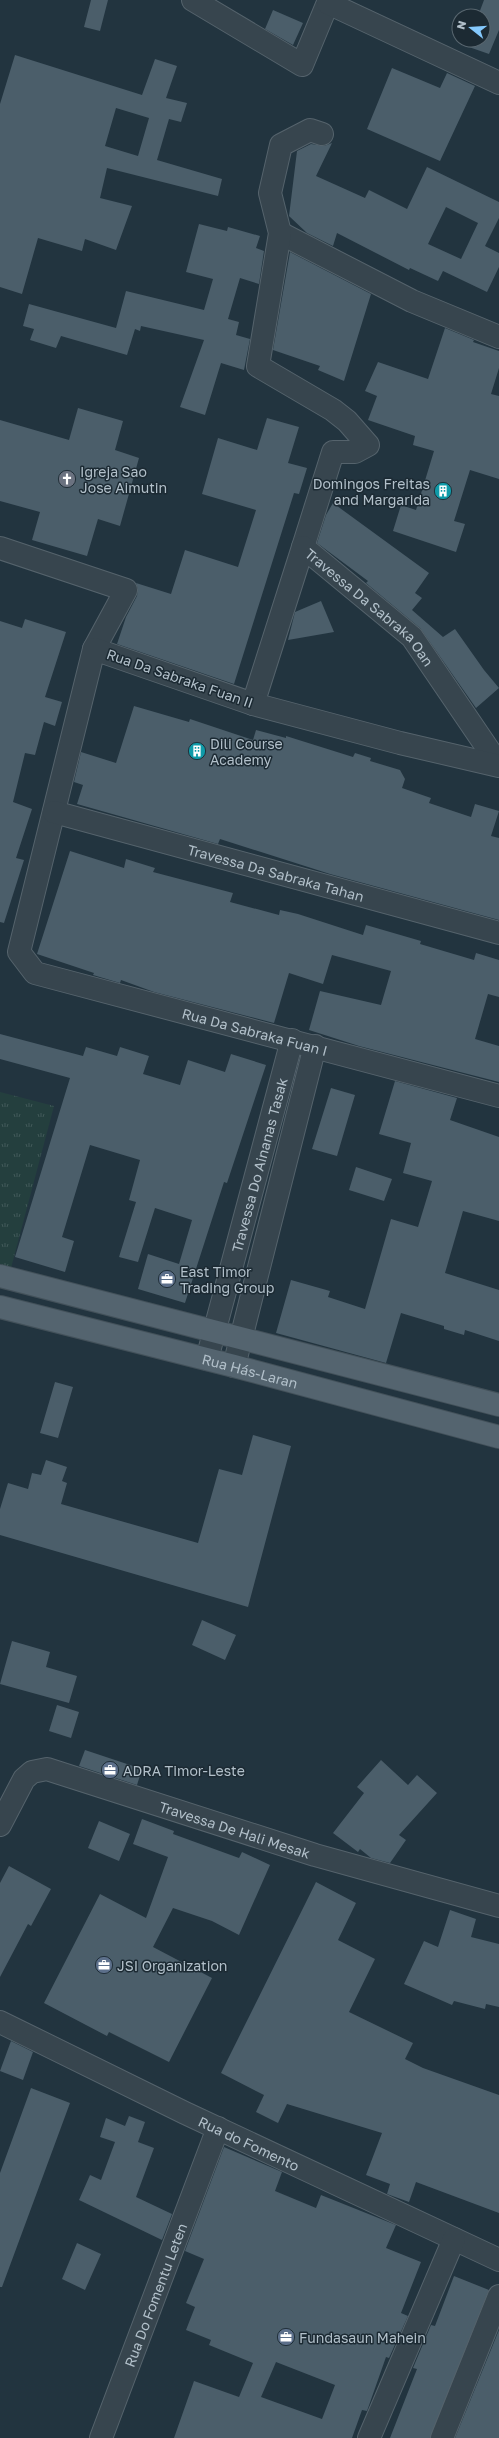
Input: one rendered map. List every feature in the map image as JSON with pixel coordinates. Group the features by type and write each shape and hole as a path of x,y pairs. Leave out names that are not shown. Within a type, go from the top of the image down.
{"main road":[{"name":"Rua Hás-Laran","path":"0,1276 241,1337 499,1405"},
{"name":"Rua Hás-Laran","path":"0,1307 234,1366 499,1437"}],"street":[{"path":"193,0 302,65 329,1 499,83"},
{"path":"304,547 333,452 355,452 368,446 347,422 333,410 258,366 280,233 270,194 281,145 310,130 322,134"},
{"path":"280,233 412,301 499,337"},
{"name":"Travessa Da Sabraka Oan","path":"253,704 304,547 412,638 499,766"},
{"path":"0,548 126,590 94,649"},
{"name":"Rua Da Sabraka Fuan II","path":"19,952 94,649 253,704 400,743 499,766"},
{"name":"Travessa Da Sabraka Tahan","path":"54,812 499,932"},
{"name":"Rua Da Sabraka Fuan I","path":"19,952 35,973 499,1096"},
{"name":"Travessa Do Ainanas Tasak","path":"206,1359 292,1040"},
{"name":"Travessa Do Ainanas Tasak","path":"234,1366 315,1046"},
{"name":"Travessa De Hali Mesak","path":"0,1825 24,1779 32,1772 47,1769 315,1855 499,1906"},
{"name":"Rua do Fomento","path":"1,2026 499,2260"},
{"name":"Rua Do Fomentu Leten","path":"101,2438 211,2152 218,2128"},
{"path":"369,2438 454,2239"},
{"path":"442,2438 499,2296"}],"green space":[{"path":"0,1092 54,1106 11,1268 0,1264"}],"building":[{"path":"91,0 108,0 100,31 84,27"},
{"path":"484,0 499,0 499,30 489,54 472,48 491,48 491,8 481,8"},
{"path":"273,10 303,23 293,45 265,29"},
{"path":"15,55 142,95 155,59 177,66 166,98 187,103 181,122 169,119 157,160 222,179 218,196 107,168 100,198 132,206 116,250 85,239 82,251 38,238 22,294 0,287 0,104","holes":["116,108 149,118 138,156 105,146"]},
{"path":"392,68 440,88 447,73 475,86 440,161 367,129"},
{"path":"332,143 316,176 365,198 369,190 407,209 427,167 499,202 499,218 485,246 499,253 499,267 487,292 443,271 438,281 410,268 409,270 337,233 333,246 307,233 289,216 297,151 311,144 324,146","holes":["446,207 478,223 461,259 428,244"]},
{"path":"199,224 227,231 228,227 260,236 256,248 264,251 259,284 240,278 228,319 239,322 236,335 250,339 244,370 221,363 205,415 180,407 204,340 141,326 140,331 135,329 127,355 61,336 56,348 30,340 34,329 23,326 29,304 116,328 126,291 204,310 213,279 186,272"},
{"path":"290,252 371,294 344,381 318,370 320,366 273,350"},
{"path":"445,328 474,340 473,342 499,351 499,368 491,394 499,396 499,479 470,470 454,521 465,524 456,552 393,531 401,505 416,510 434,451 413,445 415,436 368,420 377,396 365,391 378,362 428,379"},
{"name":"Igreja Sao Jose Aimutin","path":"78,408 123,421 115,450 139,458 120,526 98,519 87,556 32,540 40,512 0,501 0,420 69,440"},
{"path":"267,418 299,427 288,463 307,468 299,494 294,493 234,684 117,644 126,617 137,596 138,589 136,583 171,594 185,550 238,567 256,510 202,494 218,438 257,450"},
{"path":"333,503 429,573 415,593 422,598 412,610 443,637 455,629 484,670 499,688 476,708 420,628 366,583 368,581 317,543 326,515"},
{"path":"321,601 334,632 288,640 295,612"},
{"path":"25,619 66,632 45,697 62,702 55,726 44,722 35,755 25,753 13,802 32,809 16,858 24,860 4,923 0,922 0,621 22,628"},
{"path":"134,706 189,722 190,719 253,740 256,730 286,738 286,736 353,757 355,753 371,758 370,761 400,770 405,779 402,788 431,798 429,803 471,817 475,804 499,811 491,836 499,838 499,920 330,874 220,839 218,844 77,804 83,785 74,782 81,752 116,763"},
{"path":"70,851 124,868 126,859 155,868 153,872 233,893 230,902 279,915 280,910 298,914 363,935 366,925 421,941 420,944 474,960 476,953 499,960 499,997 488,994 475,1039 499,1046 499,1082 359,1046 309,1030 320,991 381,1005 391,971 332,955 323,984 289,973 274,1023 154,992 121,980 120,983 93,975 94,973 37,954"},
{"path":"0,1034 83,1056 86,1047 117,1056 120,1047 149,1056 143,1074 180,1085 188,1060 225,1072 231,1054 266,1065 227,1183 224,1182 185,1303 138,1289 148,1254 179,1264 192,1220 155,1208 138,1262 119,1257 136,1202 129,1200 140,1160 90,1145 62,1237 74,1241 65,1272 15,1257 70,1078 0,1059"},
{"path":"395,1081 457,1098 450,1120 499,1137 499,1221 463,1211 445,1273 499,1290 499,1341 465,1330 464,1335 444,1329 444,1326 401,1313 386,1363 276,1333 291,1280 330,1291 328,1297 365,1309 391,1219 418,1227 432,1181 403,1173 411,1143 379,1134"},
{"path":"331,1088 355,1095 337,1156 312,1149"},
{"path":"356,1167 392,1179 384,1201 349,1190"},
{"path":"55,1382 73,1387 58,1438 40,1433"},
{"path":"253,1435 291,1446 248,1607 0,1535 0,1509 8,1483 28,1489 32,1473 41,1475 46,1460 67,1467 62,1481 67,1483 61,1504 198,1543 219,1469 242,1475"},
{"path":"202,1620 236,1635 225,1660 192,1645"},
{"path":"12,1641 50,1652 46,1667 77,1676 69,1703 0,1684"},
{"path":"57,1705 79,1712 71,1738 49,1731"},
{"name":"ADRA Timor-Leste","path":"85,1750 142,1769 137,1785 79,1766"},
{"path":"381,1760 408,1785 417,1775 437,1793 399,1835 406,1840 390,1863 371,1858 360,1849 358,1852 333,1833 364,1793 357,1787"},
{"path":"142,1819 174,1831 173,1834 239,1858 242,1852 270,1865 239,1935 212,1921 173,1908 153,1947 212,1978 169,2062 109,2032 107,2036 44,2003 100,1894 146,1918 168,1857 133,1844"},
{"path":"99,1821 130,1834 119,1861 88,1848"},
{"path":"9,1866 51,1889 31,1926 28,1924 0,1977 0,1883"},
{"path":"316,1882 356,1903 338,1940 375,1959 349,2012 413,2043 405,2059 423,2068 499,2095 499,2213 416,2182 409,2202 387,2194 390,2184 366,2175 382,2133 287,2104 278,2123 256,2112 264,2095 221,2073"},
{"path":"450,1910 476,1919 471,1937 499,1944 499,2007 486,2004 485,2009 454,2001 452,2005 404,1984 424,1941 438,1947"},
{"path":"11,2041 33,2052 23,2080 0,2071"},
{"path":"31,2088 70,2103 2,2287 0,2287 0,2173"},
{"path":"129,2116 145,2122 138,2142 154,2148 136,2197 172,2214 162,2240 79,2200 90,2175 101,2180 115,2142 100,2137 106,2118 125,2126"},
{"path":"224,2147 282,2172 275,2191 316,2208 321,2195 396,2225 386,2248 421,2262 401,2313 408,2316 389,2358 386,2357 367,2411 362,2410 352,2438 174,2438 194,2381 239,2397 253,2363 209,2345 211,2340 186,2330 195,2307 186,2303 204,2259 185,2251","holes":["276,2362 335,2385 322,2419 261,2397"]},
{"path":"77,2243 101,2254 85,2290 62,2279"},
{"path":"454,2276 489,2290 430,2438 390,2438 417,2369 413,2368 431,2325 435,2326"},
{"path":"499,2330 499,2438 455,2438"}],"place":[{"name":"Igreja Sao Jose Aimutin","path":"67,479"},
{"name":"Domingos Freitas and Margarida","path":"443,491"},
{"name":"Dili Course Academy","path":"197,751"},
{"name":"East Timor Trading Group","path":"167,1279"},
{"name":"ADRA Timor-Leste","path":"110,1770"},
{"name":"JSI Organization","path":"104,1965"},
{"name":"Fundasaun Mahein","path":"286,2337"}]}
